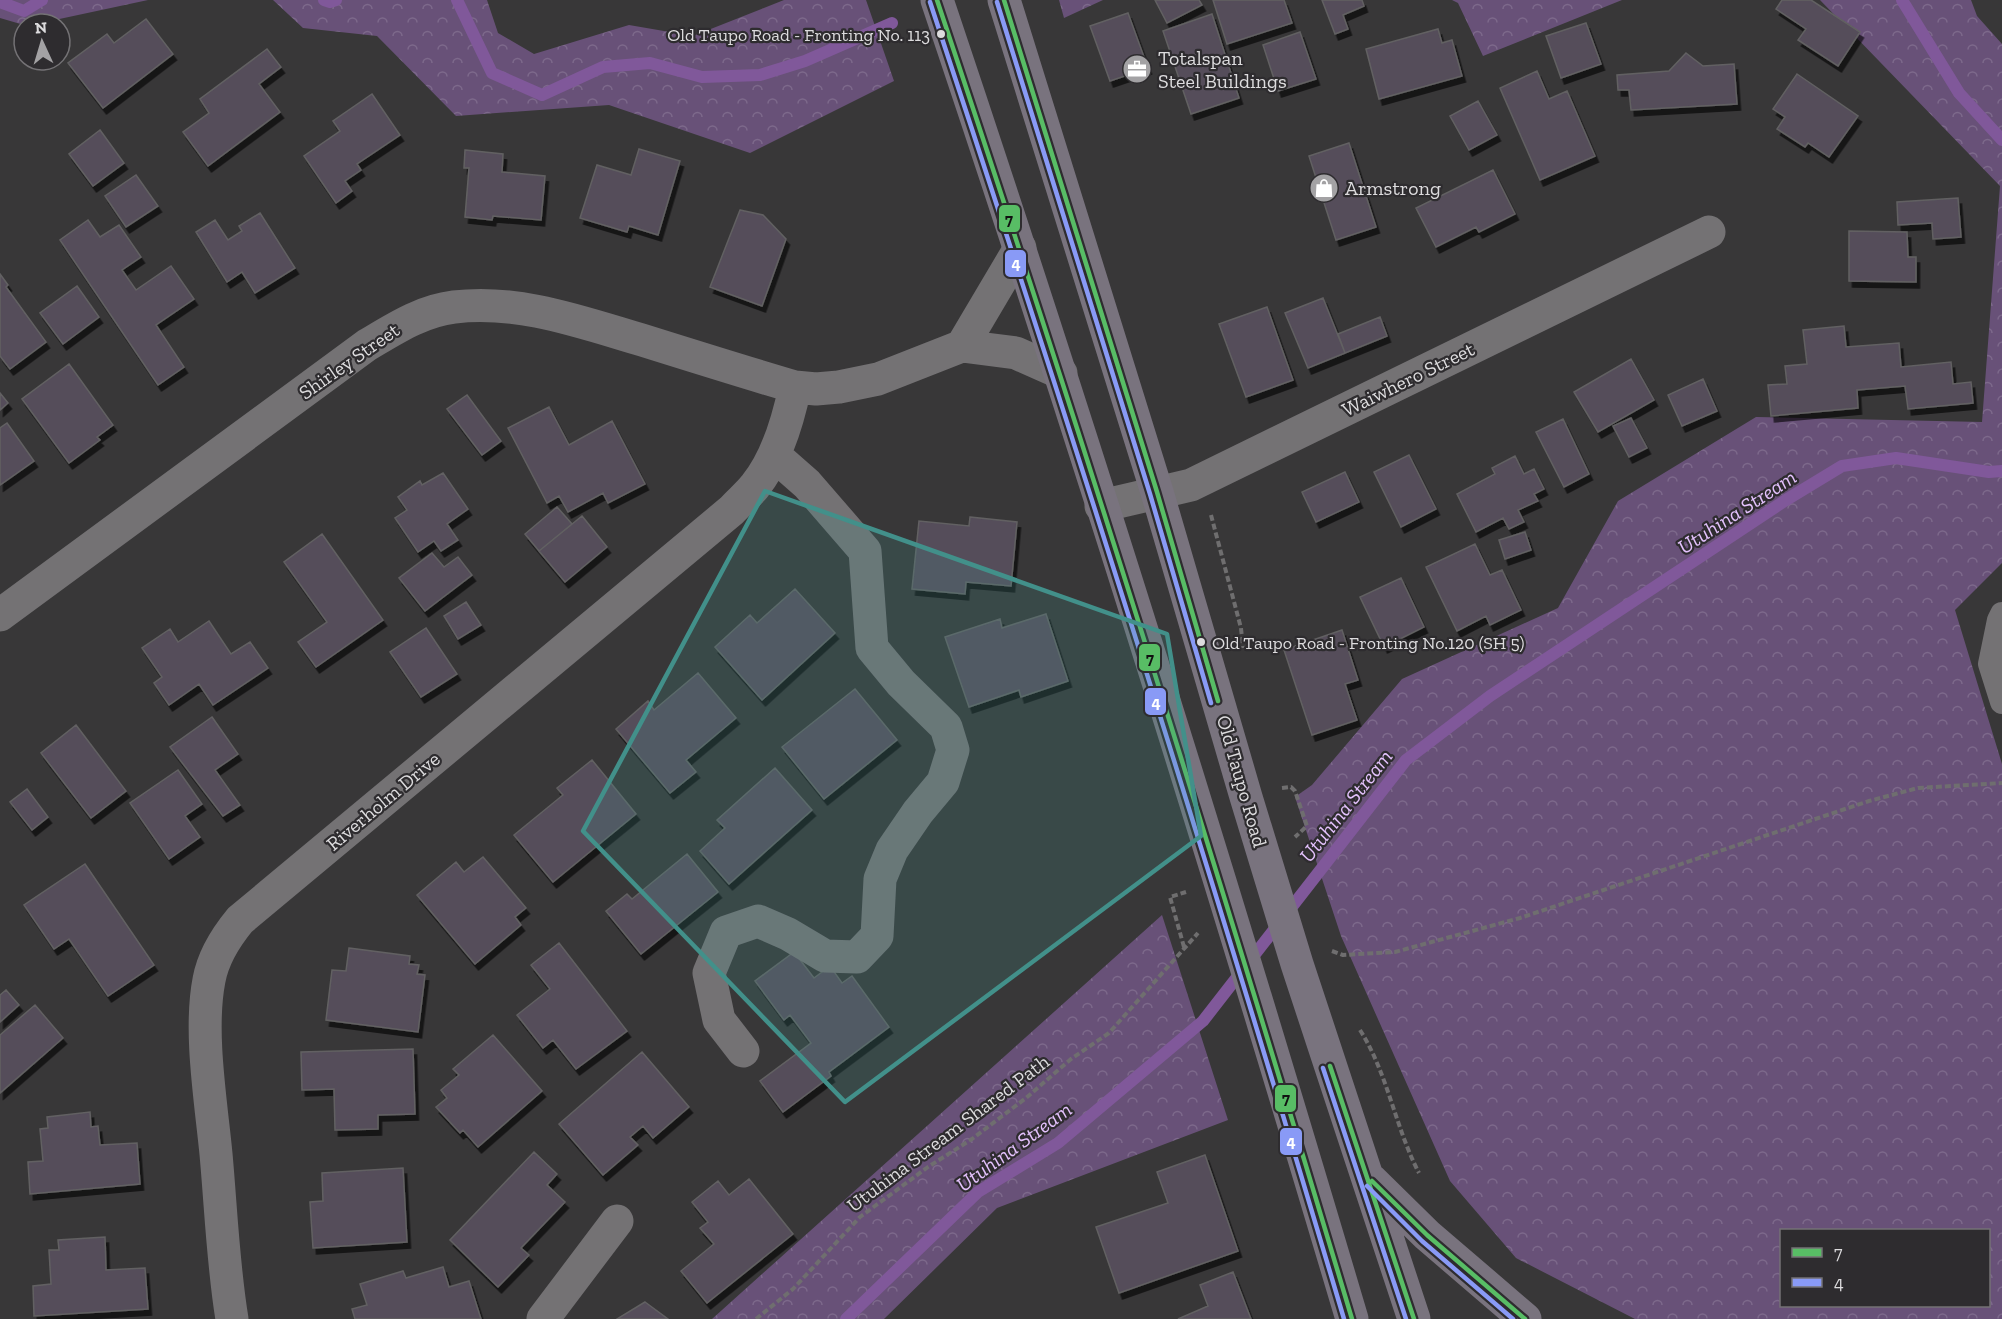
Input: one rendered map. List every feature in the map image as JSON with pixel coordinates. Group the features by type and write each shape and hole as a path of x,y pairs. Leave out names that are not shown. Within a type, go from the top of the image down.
{"highway":[{"path":"937,0 1061,373 1101,506 1221,881 1352,1319"},
{"name":"Old Taupo Road","path":"1004,0 1157,492 1276,844 1297,964 1414,1319"},
{"path":"1365,1175 1426,1235 1525,1319"}],"street":[{"name":"Waiwhero Street","path":"1101,506 1191,485 1709,232"},
{"path":"962,346 1020,248"},
{"name":"Shirley Street","path":"0,615 367,345 407,320 451,307 488,304 576,320 795,387 816,389 839,387 878,379 962,346 1016,353 1061,373"},
{"name":"Riverholm Drive","path":"232,1319 208,1065 206,1019 209,977 213,964 231,931 240,920 732,510 755,486 774,455 791,408 795,387"},
{"path":"743,1051 719,1020 709,973 726,932 758,921 788,934 825,956 857,957 876,936 880,879 892,850 918,812 943,782 953,750 946,727 901,683 872,648 865,551 807,484 774,455"},
{"path":"543,1319 617,1221"}],"lane":[{"path":"2002,614 1990,664 2002,702"}],"path":[{"path":"1326,949 1343,955 1395,952 1520,918 1879,798 1918,788 2002,783"},
{"path":"1276,844 1307,826 1295,791 1291,787 1278,789"},
{"path":"1184,947 1170,897 1188,892"},
{"name":"Utuhina Stream Shared Path","path":"756,1319 793,1289 860,1217 927,1167 972,1139 1026,1098 1071,1059 1109,1033 1203,928"},
{"path":"1357,1026 1377,1066 1410,1155 1423,1180"}],"highlighted area":[{"path":"765,491 1167,634 1201,836 845,1102 583,831"}],"green space":[{"path":"0,0 148,0 72,16 72,12 12,12 12,22 0,18"},
{"path":"273,0 487,0 498,33 534,54 629,25 693,36 784,0 866,0 894,81 750,153 609,105 456,116 377,36 303,28"},
{"path":"1059,0 1103,0 1064,18"},
{"path":"1452,0 1622,0 1483,56 1458,3"},
{"path":"1820,0 1971,0 1977,16 2002,44 2002,563 1955,610 2002,764 2002,1319 1635,1319 1516,1258 1450,1181 1341,936 1295,797 1312,785 1402,679 1558,608 1618,501 1756,417 1982,422 2000,186"},
{"path":"1162,915 1228,1120 997,1208 884,1319 712,1319"}],"building":[{"path":"1155,0 1199,0 1202,5 1167,23"},
{"path":"1213,0 1284,0 1292,23 1227,44"},
{"path":"1322,0 1362,0 1364,6 1343,15 1348,29 1335,34"},
{"path":"1782,0 1811,0 1860,32 1838,66 1798,40 1806,29 1776,9"},
{"path":"1128,13 1148,68 1110,81 1090,26"},
{"path":"1212,14 1239,98 1191,114 1163,31"},
{"path":"146,19 173,54 103,108 72,68 72,60 107,34 114,43"},
{"path":"1586,23 1601,64 1561,78 1546,36"},
{"path":"1438,29 1442,43 1452,40 1462,76 1379,99 1366,49"},
{"path":"1300,32 1316,79 1278,91 1263,45"},
{"path":"267,49 281,67 259,84 280,112 208,166 183,132 209,113 200,99"},
{"path":"1686,53 1703,66 1734,64 1737,104 1631,110 1629,90 1618,90 1617,75 1669,71"},
{"path":"1537,71 1549,99 1567,91 1595,156 1540,180 1500,88"},
{"path":"1797,74 1858,116 1829,157 1808,143 1805,147 1777,129 1785,117 1773,109"},
{"path":"372,94 400,135 357,164 361,170 345,181 352,191 336,203 304,156 340,131 333,121"},
{"path":"1478,101 1497,135 1469,150 1450,116"},
{"path":"100,130 124,163 93,186 69,154"},
{"path":"1349,143 1376,227 1336,240 1309,156"},
{"path":"639,149 680,161 658,235 629,226 627,232 580,218 597,165 631,175"},
{"path":"465,150 503,154 502,172 545,176 541,220 493,216 492,220 465,217 469,168 464,168"},
{"path":"1493,170 1515,214 1479,232 1476,227 1436,247 1416,208"},
{"path":"136,175 158,206 126,227 105,196"},
{"path":"1958,198 1961,237 1933,239 1932,223 1898,225 1897,202"},
{"path":"740,210 763,215 786,239 762,306 710,287"},
{"path":"260,213 295,268 255,293 242,272 227,282 196,232 215,220 228,240 242,231 239,226"},
{"path":"88,220 100,237 119,225 141,257 122,270 136,290 171,266 194,299 156,325 184,367 158,385 60,240"},
{"path":"1849,231 1907,232 1908,257 1916,257 1916,282 1849,281"},
{"path":"0,274 8,285 6,287 46,342 10,369 0,356"},
{"path":"77,286 99,317 63,344 40,313"},
{"path":"1323,298 1345,353 1308,368 1285,313"},
{"path":"1267,307 1293,380 1246,397 1219,324"},
{"path":"1380,317 1387,336 1345,353 1338,334"},
{"path":"1844,326 1846,347 1899,343 1901,367 1951,362 1953,384 1971,382 1973,403 1908,409 1905,386 1857,390 1858,408 1771,416 1768,385 1787,384 1785,366 1807,364 1803,330"},
{"path":"1631,359 1654,400 1598,432 1574,392"},
{"path":"69,364 113,425 97,437 100,440 69,463 22,399"},
{"path":"1703,379 1717,411 1682,426 1668,395"},
{"path":"0,393 8,403 0,410"},
{"path":"467,395 501,441 482,455 447,409"},
{"path":"549,407 569,445 612,421 645,484 608,503 603,493 568,512 559,496 547,503 508,428"},
{"path":"1631,418 1647,448 1629,457 1613,426"},
{"path":"1563,419 1589,474 1564,487 1536,432"},
{"path":"7,423 34,461 0,485 0,428"},
{"path":"1409,455 1436,509 1401,527 1374,472"},
{"path":"1515,456 1524,474 1534,469 1544,489 1534,494 1538,501 1518,510 1524,522 1509,529 1503,518 1476,532 1457,494 1495,474 1492,468"},
{"path":"1345,472 1359,502 1316,522 1302,492"},
{"path":"443,473 468,509 447,524 458,540 441,551 434,541 418,552 395,518 407,510 398,497 420,481 422,485"},
{"path":"557,507 572,524 539,551 525,534"},
{"path":"582,516 607,547 565,582 539,551"},
{"path":"970,517 1017,522 1011,586 966,582 965,594 912,589 919,521 969,526"},
{"path":"1525,532 1531,550 1505,559 1499,540"},
{"path":"322,534 383,620 316,667 298,642 327,622 284,562"},
{"path":"1475,544 1490,575 1502,570 1521,610 1490,625 1486,616 1457,631 1426,567"},
{"path":"432,553 444,567 458,557 472,575 425,611 399,578"},
{"path":"1401,578 1424,627 1384,647 1360,597"},
{"path":"795,589 835,633 762,700 715,647 750,615 757,623"},
{"path":"466,602 481,625 458,639 444,616"},
{"path":"1046,614 1068,681 1021,697 1019,690 969,707 945,637 1000,619 1002,628"},
{"path":"209,621 231,654 250,642 268,668 213,705 199,684 169,705 154,683 162,677 142,648 170,629 178,642"},
{"path":"426,628 457,674 421,697 390,652"},
{"path":"1342,630 1358,680 1345,684 1357,720 1312,735 1284,650"},
{"path":"698,673 736,718 686,760 696,772 670,793 616,729 648,701 654,710"},
{"path":"855,689 897,740 824,799 782,747"},
{"path":"212,717 238,754 215,770 240,805 223,816 170,747"},
{"path":"76,725 126,791 91,818 41,753"},
{"path":"592,760 636,814 553,882 514,835 563,795 557,788"},
{"path":"775,768 812,810 729,884 700,851 725,828 717,820"},
{"path":"178,770 202,804 185,816 200,837 169,859 130,803"},
{"path":"27,789 48,817 32,830 10,802"},
{"path":"687,854 718,892 641,954 606,911 627,894 632,899"},
{"path":"483,857 526,908 515,917 521,925 475,964 417,895 456,862 464,872"},
{"path":"85,864 154,965 108,996 69,939 54,949 24,905"},
{"path":"559,943 627,1031 576,1069 553,1040 543,1048 517,1015 550,989 531,965"},
{"path":"349,948 410,956 409,964 419,965 417,974 425,975 418,1032 326,1020 332,970 346,971"},
{"path":"794,952 814,978 830,966 842,983 852,976 889,1027 829,1072 831,1076 783,1112 760,1081 811,1043 790,1015 784,1020 755,981"},
{"path":"6,990 19,1005 0,1022 0,995"},
{"path":"35,1005 63,1038 0,1093 0,1035"},
{"path":"493,1035 542,1091 478,1147 463,1130 460,1133 436,1107 447,1098 441,1090 459,1075 453,1069"},
{"path":"413,1049 415,1114 378,1115 378,1129 335,1130 334,1089 302,1090 301,1052"},
{"path":"642,1052 689,1107 653,1138 643,1126 630,1137 638,1145 603,1175 559,1124"},
{"path":"90,1112 91,1127 98,1126 100,1145 137,1143 140,1184 30,1194 28,1162 43,1161 40,1129 48,1128 47,1117"},
{"path":"534,1152 557,1174 547,1185 565,1202 521,1248 529,1255 498,1287 450,1240"},
{"path":"1205,1155 1238,1251 1119,1293 1096,1227 1168,1203 1157,1172"},
{"path":"403,1168 407,1242 313,1248 310,1202 323,1201 322,1173"},
{"path":"749,1179 793,1234 707,1303 681,1271 714,1244 700,1228 708,1222 692,1202 718,1181 729,1195"},
{"path":"105,1237 106,1270 145,1268 148,1309 34,1316 33,1286 51,1284 49,1250 59,1250 58,1240"},
{"path":"443,1267 449,1287 469,1281 481,1319 355,1319 352,1309 367,1305 360,1284 403,1271 406,1278"},
{"path":"1233,1272 1251,1319 1178,1319 1208,1306 1200,1285"},
{"path":"645,1302 668,1319 617,1319"}],"waterway":[{"path":"0,2 24,11 42,0"},
{"path":"324,0 330,2 336,0"},
{"path":"457,0 492,73 542,95 603,67 650,63 702,77 760,75 805,61 892,23"},
{"path":"1902,0 1959,93 2002,140"},
{"name":"Utuhina Stream","path":"846,1319 978,1192 1058,1143 1203,1021 1406,760 1490,696 1786,500 1842,466 1896,458 1989,472 2002,471"}],"transit line":[{"name":"7","path":"937,0 1150,658 1352,1319"},
{"name":"7","path":"1004,0 1157,492 1218,701"},
{"name":"4","path":"930,2 1142,659 1344,1319"},
{"name":"4","path":"997,2 1150,494 1211,703"},
{"name":"7","path":"1330,1066 1414,1319"},
{"name":"4","path":"1323,1068 1406,1319"},
{"name":"7","path":"1372,1181 1427,1235 1525,1319"},
{"name":"4","path":"1367,1186 1422,1241 1513,1319"}],"place":[{"name":"Old Taupo Road - Fronting No. 113","path":"941,34"},
{"name":"Totalspan Steel Buildings","path":"1137,69"},
{"name":"Armstrong","path":"1324,188"},
{"name":"Old Taupo Road - Fronting No.120 (SH 5)","path":"1201,642"}]}
